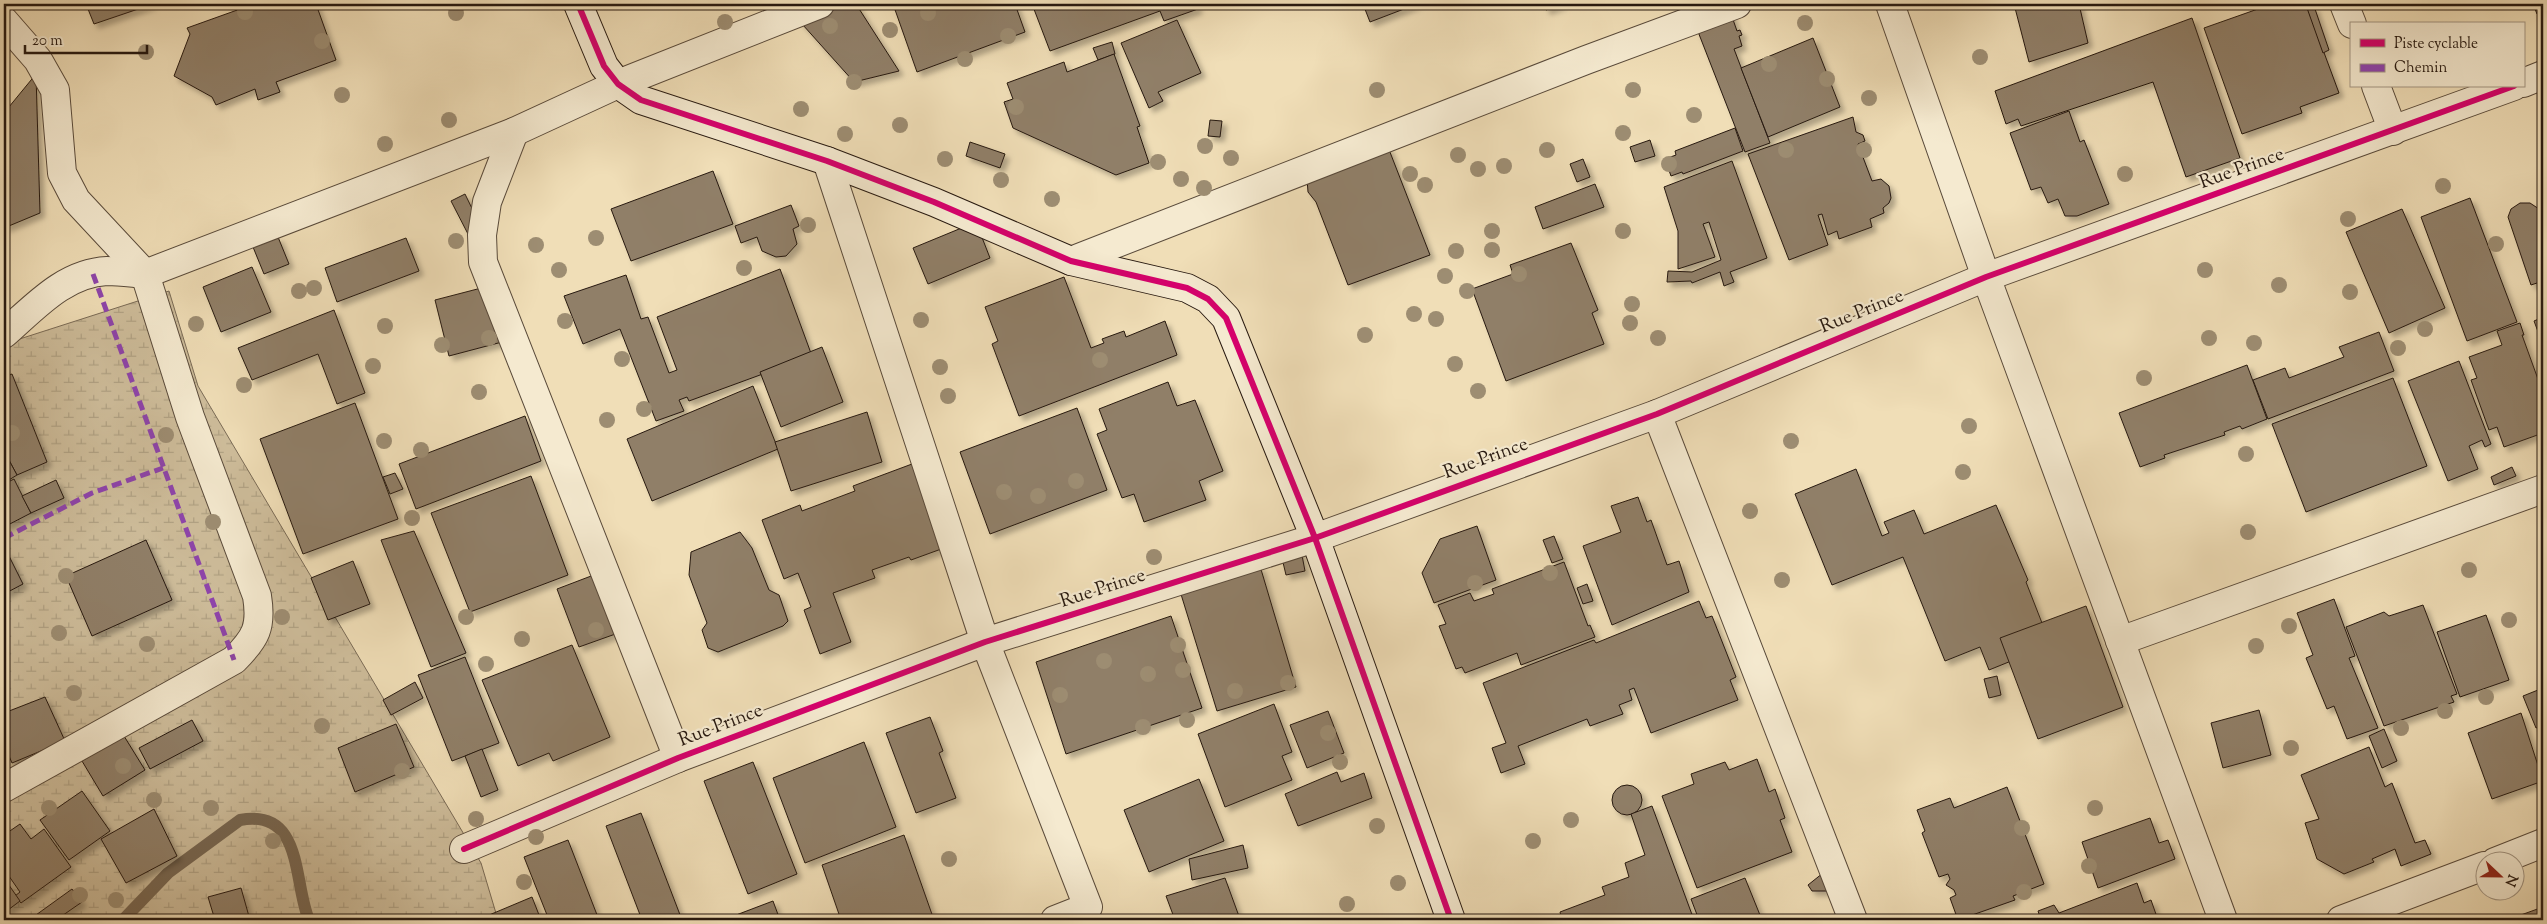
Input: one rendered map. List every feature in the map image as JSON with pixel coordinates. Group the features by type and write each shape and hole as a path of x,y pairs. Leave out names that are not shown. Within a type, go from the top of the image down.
{"street":[{"path":"578,4 604,66 618,84 641,100 827,161 934,202 1071,261 1187,288 1208,299 1226,318 1315,538 1451,920"},
{"path":"4,334 44,299 74,278 106,271 145,274 514,132 618,84 820,4"},
{"path":"1071,261 1586,60 1737,4"},
{"path":"1890,4 1986,277 2223,920"},
{"path":"2344,4 2351,22"},
{"path":"4,21 38,60 55,90 62,173 76,200 145,274 190,417 257,596 260,618 252,642 234,660 4,788"},
{"path":"2524,83 2543,76"},
{"path":"2377,88 2393,131"},
{"name":"Rue Prince","path":"464,849 678,758 986,642 1315,538 1657,414 1986,277 2509,88"},
{"path":"514,132 487,202 482,235 483,262 678,758"},
{"path":"827,161 986,642 1091,914 1055,920"},
{"path":"1657,414 1853,920"},
{"path":"2120,641 2543,489"},
{"path":"2520,852 2543,843"},
{"path":"2341,920 2474,870"}],"green space":[{"path":"169,291 198,386 481,863 498,920 4,920 4,344"}],"building":[{"path":"86,4 153,4 94,24"},
{"path":"254,4 316,4 336,60 276,82 280,92 258,100 255,89 216,105 212,97 174,76 190,34 187,28"},
{"path":"834,4 856,4 899,71 854,82 794,15"},
{"path":"893,4 1015,4 1025,32 917,72"},
{"path":"1032,4 1196,4 1198,9 1164,21 1160,11 1050,51"},
{"path":"1363,4 1417,4 1370,22"},
{"path":"1544,4 1563,4 1546,10"},
{"path":"2014,4 2079,4 2088,43 2029,62"},
{"path":"2272,4 2306,4 2339,93 2300,107 2302,113 2242,134 2204,28"},
{"path":"2533,4 2543,4 2543,11 2537,14"},
{"path":"2314,6 2329,50 2323,53 2307,8"},
{"path":"1730,11 1737,31 1740,30 1742,35 1739,36 1742,46 1734,49 1770,143 1745,152 1695,24"},
{"path":"2192,18 2240,158 2186,177 2153,82 2021,126 2018,119 2006,124 1995,91"},
{"path":"1177,20 1201,73 1158,92 1163,101 1149,108 1121,43"},
{"path":"1813,38 1840,107 1768,137 1741,68"},
{"path":"1112,42 1115,54 1098,60 1093,48"},
{"path":"1114,54 1140,126 1137,127 1149,163 1116,175 1013,128 1004,102 1013,99 1007,83 1064,62 1067,72"},
{"path":"36,74 40,213 4,228 4,113"},
{"path":"2069,111 2080,142 2084,140 2109,204 2077,216 2065,216 2058,199 2048,203 2041,187 2031,190 2010,133"},
{"path":"1853,117 1856,132 1863,135 1865,141 1858,144 1872,181 1881,179 1889,186 1891,198 1889,203 1883,208 1884,213 1870,219 1872,227 1839,239 1837,231 1828,235 1822,214 1818,215 1828,245 1789,260 1748,154"},
{"path":"1210,120 1222,121 1220,137 1208,136"},
{"path":"1735,128 1743,151 1683,174 1682,172 1671,176 1665,159 1676,155 1675,151"},
{"path":"1650,140 1655,156 1635,162 1630,147"},
{"path":"970,142 1005,154 1000,168 966,156"},
{"path":"1388,147 1430,255 1348,285 1316,202 1308,192 1307,179"},
{"path":"1583,159 1590,177 1577,182 1570,164"},
{"path":"1732,161 1767,258 1730,272 1734,282 1724,286 1720,272 1692,283 1691,281 1667,282 1668,271 1692,272 1721,260 1709,222 1703,224 1715,257 1678,269 1678,231 1664,187"},
{"path":"713,171 733,224 631,261 611,209"},
{"path":"1595,184 1604,207 1543,229 1535,207"},
{"path":"465,194 481,227 468,234 451,201"},
{"path":"2470,198 2517,322 2467,341 2421,217"},
{"path":"2520,203 2530,203 2539,209 2543,207 2543,281 2531,285 2508,217 2511,209"},
{"path":"791,205 799,226 793,229 797,244 786,256 776,257 762,251 757,237 741,243 735,226"},
{"path":"2402,209 2445,308 2389,333 2346,232"},
{"path":"976,222 990,258 928,284 913,248"},
{"path":"278,237 289,264 264,274 253,247"},
{"path":"406,238 419,271 337,302 325,268"},
{"path":"1571,243 1598,310 1592,313 1604,344 1506,381 1472,289 1513,274 1510,265"},
{"path":"252,267 271,312 221,332 203,287"},
{"path":"780,269 812,356 689,401 687,397 679,400 684,411 656,421 620,329 583,344 564,296 626,275 641,319 648,317 669,373 677,370 657,317"},
{"path":"1064,277 1091,348 1104,343 1102,339 1124,331 1126,337 1165,321 1177,355 1019,416 992,344 998,341 985,307"},
{"path":"489,286 502,342 449,356 435,300"},
{"path":"334,310 365,393 337,404 318,354 252,380 238,348"},
{"path":"2543,317 2543,345 2534,321"},
{"path":"2520,323 2524,335 2522,335 2543,393 2543,433 2504,447 2497,427 2489,430 2471,380 2477,378 2469,357 2502,345 2497,331"},
{"path":"2379,332 2394,371 2268,419 2253,380 2285,368 2289,378 2344,357 2339,347"},
{"path":"822,347 843,402 781,427 760,372"},
{"path":"2459,361 2491,444 2485,447 2482,440 2469,446 2478,469 2448,481 2408,381"},
{"path":"2247,365 2267,419 2242,429 2240,426 2224,432 2225,435 2164,455 2165,458 2140,467 2119,413"},
{"path":"12,374 47,462 17,475 4,451 4,377"},
{"path":"2393,378 2427,466 2306,512 2272,424"},
{"path":"1168,382 1177,406 1195,400 1223,471 1199,481 1206,500 1144,522 1134,494 1122,498 1097,434 1107,430 1099,409"},
{"path":"753,386 778,449 652,501 627,439"},
{"path":"355,403 398,519 303,554 260,439"},
{"path":"1077,408 1107,490 990,534 960,452"},
{"path":"867,412 882,462 791,491 775,442"},
{"path":"525,416 541,461 416,509 399,464"},
{"path":"4,451 17,475 4,483"},
{"path":"912,464 944,548 911,560 909,557 872,570 875,578 833,593 851,642 820,654 804,610 811,607 798,573 784,579 762,520 800,505 802,511 855,491 853,486"},
{"path":"2512,467 2516,476 2494,485 2491,477"},
{"path":"1856,469 1882,536 1889,533 1884,522 1914,510 1924,534 1996,505 2028,580 2026,582 2042,623 2039,624 2048,646 1989,670 1980,647 1945,661 1903,557 1832,585 1795,494"},
{"path":"395,473 403,489 390,494 383,477"},
{"path":"531,476 568,575 470,612 431,513"},
{"path":"14,479 31,513 4,527 4,484"},
{"path":"56,480 64,498 31,513 22,496"},
{"path":"1638,497 1647,522 1651,520 1667,565 1679,561 1689,592 1612,625 1583,546 1621,532 1611,506"},
{"path":"1477,526 1496,580 1434,603 1422,573 1440,539"},
{"path":"414,531 466,653 431,667 381,540"},
{"path":"740,532 752,548 769,590 779,595 788,621 783,626 718,652 708,648 702,630 707,623 689,575 691,552"},
{"path":"1554,536 1563,559 1552,563 1543,540"},
{"path":"146,540 172,600 92,636 66,576"},
{"path":"1301,550 1305,571 1286,575 1281,554"},
{"path":"7,552 23,584 4,594 4,554"},
{"path":"353,561 370,604 328,620 311,578"},
{"path":"1564,562 1588,626 1590,625 1595,637 1521,665 1517,653 1465,673 1462,667 1456,669 1439,626 1446,624 1438,605 1470,593 1474,601 1494,594 1492,589"},
{"path":"1260,566 1296,687 1217,711 1180,591"},
{"path":"599,573 621,632 579,647 557,589"},
{"path":"1587,584 1593,601 1583,604 1577,588"},
{"path":"2334,599 2355,656 2349,658 2378,728 2347,739 2334,706 2327,709 2306,658 2313,655 2297,613"},
{"path":"1699,601 1706,618 1712,616 1736,677 1730,680 1738,700 1651,733 1634,688 1629,690 1632,700 1619,705 1623,714 1590,726 1587,719 1518,746 1525,764 1501,773 1492,748 1506,743 1483,683 1594,640 1596,643"},
{"path":"2423,605 2457,694 2451,696 2454,702 2384,726 2346,627 2384,612 2389,616"},
{"path":"2086,606 2123,707 2038,739 2000,638"},
{"path":"2486,615 2509,680 2460,697 2437,632"},
{"path":"1171,616 1202,708 1066,754 1036,662"},
{"path":"572,645 610,737 553,761 549,753 518,766 482,680"},
{"path":"465,657 499,743 452,761 418,675"},
{"path":"1997,676 2001,695 1989,698 1984,679"},
{"path":"415,682 423,698 391,715 383,700"},
{"path":"2543,688 2543,725 2536,728 2523,696"},
{"path":"45,697 65,741 12,763 4,744 4,713"},
{"path":"1274,704 1292,752 1282,756 1292,780 1225,807 1198,734"},
{"path":"2259,710 2271,755 2223,768 2211,723"},
{"path":"1328,711 1344,753 1307,768 1290,725"},
{"path":"2521,713 2543,781 2492,799 2468,733"},
{"path":"930,717 943,751 939,753 956,798 916,813 886,733"},
{"path":"192,720 203,741 150,769 139,748"},
{"path":"396,724 414,767 355,792 338,748"},
{"path":"2384,729 2397,761 2382,768 2369,736"},
{"path":"124,736 145,770 103,796 82,761"},
{"path":"864,742 896,827 805,863 773,778"},
{"path":"2369,747 2385,787 2392,783 2415,843 2425,840 2431,854 2401,866 2395,849 2372,859 2374,862 2344,874 2317,859 2305,823 2319,819 2301,775"},
{"path":"482,749 498,790 481,797 465,756"},
{"path":"1757,759 1769,792 1775,789 1785,818 1780,820 1792,852 1697,888 1662,796 1694,784 1691,774 1725,762 1729,770"},
{"path":"753,762 797,874 748,894 704,781"},
{"path":"1337,772 1341,782 1364,773 1372,798 1298,826 1285,794"},
{"path":"1199,779 1224,841 1149,872 1124,810"},
{"path":"1627,785 1633,786 1641,794 1641,806 1633,814 1627,815 1621,814 1613,806 1612,800 1613,794 1621,786"},
{"path":"2007,787 2044,884 2013,896 2015,900 1958,920 1950,898 1956,895 1954,890 1946,885 1950,879 1948,874 1939,877 1922,833 1925,831 1917,810 1950,798 1954,808"},
{"path":"82,791 110,831 69,860 40,820"},
{"path":"1652,806 1694,920 1562,920 1560,912 1605,895 1602,887 1629,877 1625,863 1645,855 1631,814"},
{"path":"154,809 177,856 126,883 101,839"},
{"path":"641,813 682,920 642,920 606,826"},
{"path":"2150,818 2159,843 2168,840 2175,859 2098,888 2082,842"},
{"path":"20,824 31,839 44,829 71,867 21,903 15,896 20,892 4,869 4,835"},
{"path":"904,835 934,920 841,920 822,865"},
{"path":"568,840 599,920 549,920 524,857"},
{"path":"1243,845 1248,868 1192,880 1189,859"},
{"path":"1823,873 1833,891 1812,891 1808,885"},
{"path":"4,878 20,901 4,913"},
{"path":"1225,878 1240,919 1175,920 1166,896"},
{"path":"1745,878 1762,920 1699,920 1691,899"},
{"path":"2137,883 2144,903 2151,900 2158,920 2041,920 2038,911 2054,905 2059,913"},
{"path":"241,888 250,920 215,920 208,897"},
{"path":"72,889 82,902 56,920 29,920"},
{"path":"532,897 541,920 483,920 482,918"},
{"path":"773,901 780,920 723,920"},
{"path":"2543,907 2543,920 2507,920"}],"waterway":[{"path":"123,920 168,873 240,820 261,819 276,825 286,837 297,869 309,920"}],"marked path":[{"path":"93,274 234,660"},
{"path":"4,538 92,493 163,468"}],"cycle path":[{"path":"578,4 604,66 618,84 641,100 827,161 934,202 1071,261 1187,288 1208,299 1226,318 1315,538 1451,920"},
{"path":"464,849 678,758 985,642 1315,538 1657,414 1986,277 2508,88"}]}
